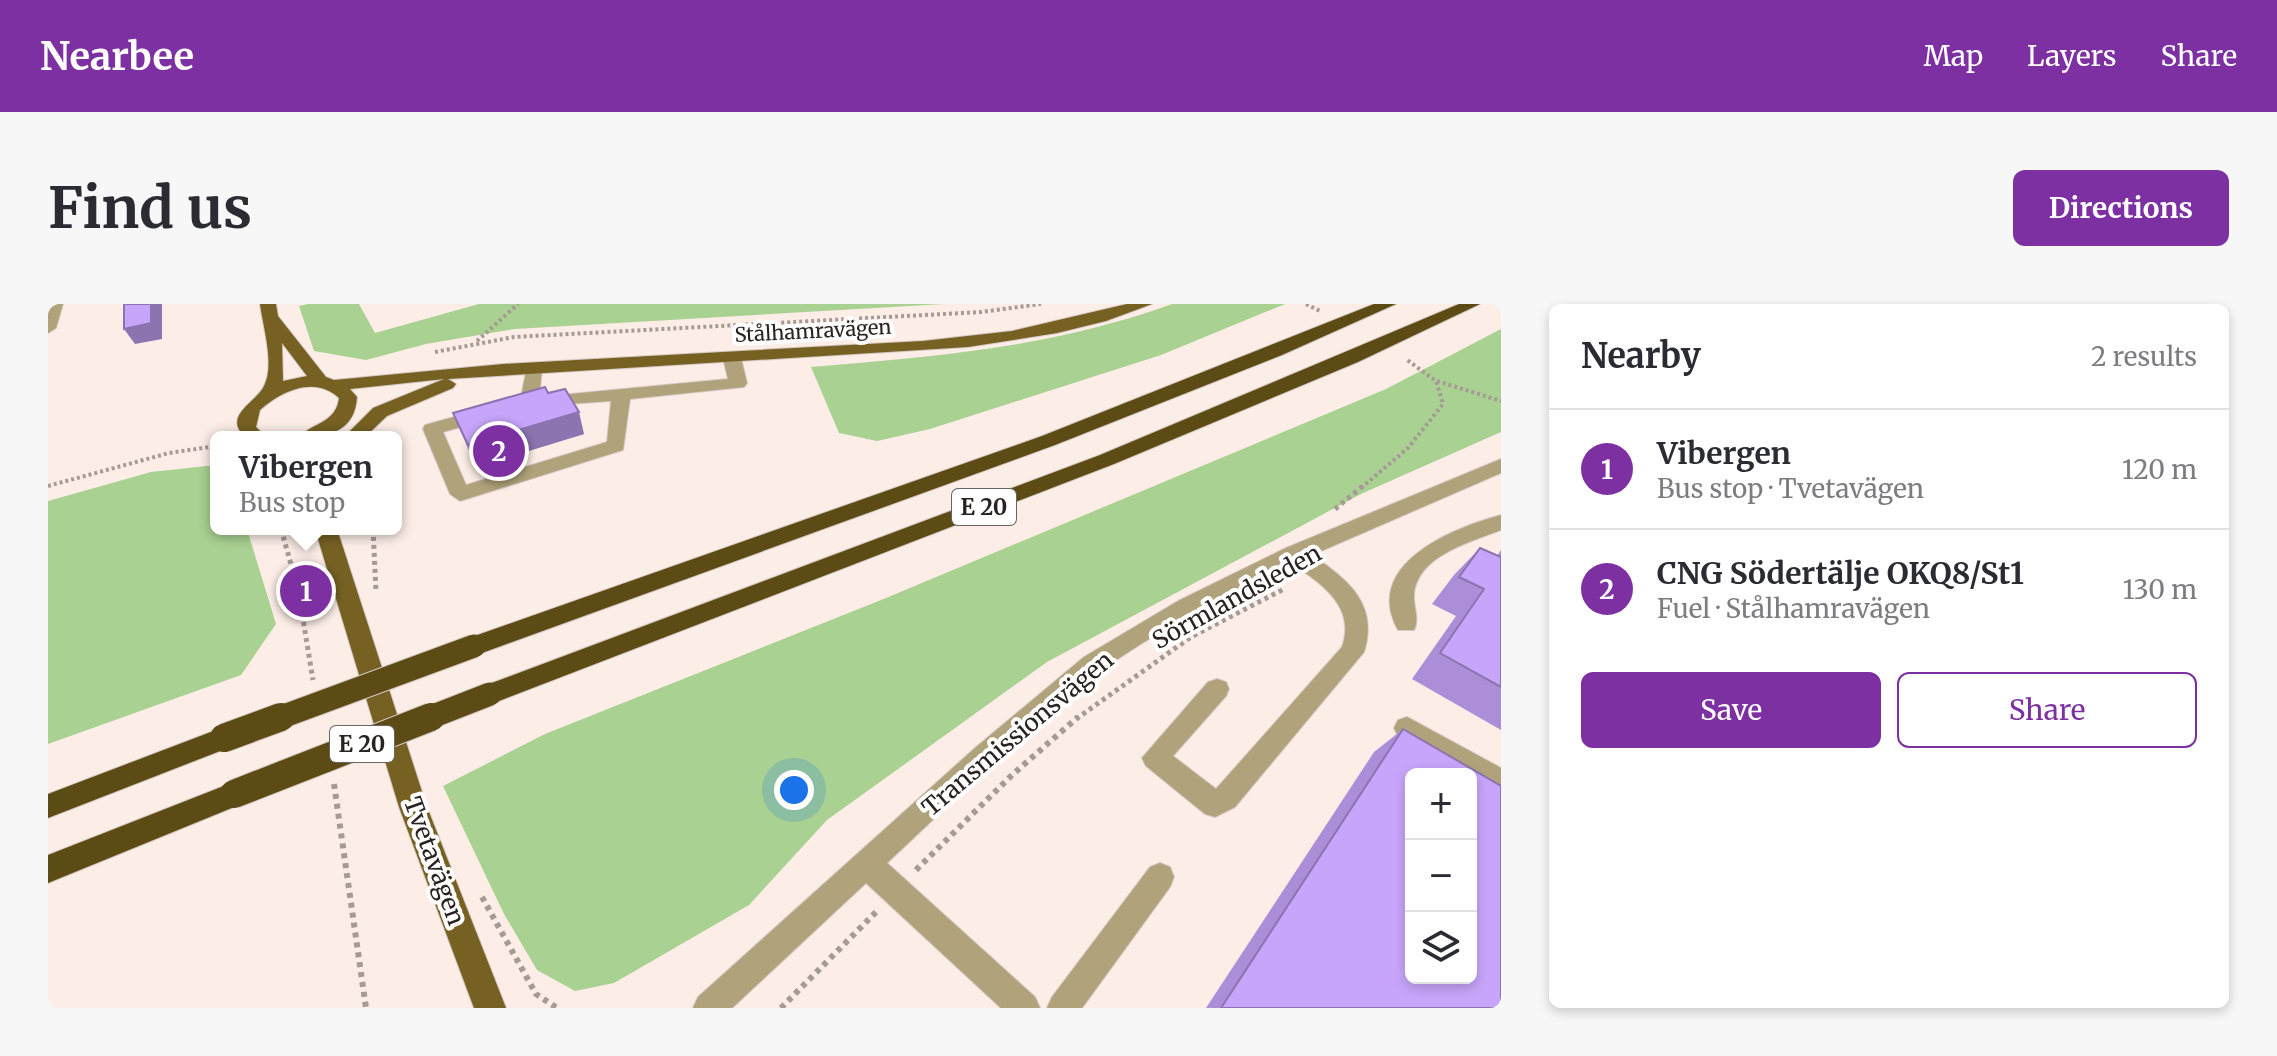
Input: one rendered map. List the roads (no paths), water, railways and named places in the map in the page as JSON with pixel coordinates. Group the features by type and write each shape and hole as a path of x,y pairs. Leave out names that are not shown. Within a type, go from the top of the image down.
{"highway":[{"name":"E 20","path":"48,806 474,646 1061,435 1294,345 1388,304"},
{"name":"E 20","path":"48,869 490,694 1099,464 1333,369 1472,304"}],"main road":[{"name":"Stålhamravägen","path":"271,393 301,383 328,384 987,343 1108,317 1144,304"},
{"path":"269,311 328,384 348,397 347,409 323,431"},
{"path":"249,431 248,413 271,393 277,373 269,311"},
{"name":"Stålhamravägen","path":"360,431 380,412 400,401 480,373"},
{"name":"Stålhamravägen","path":"347,409 371,398 447,376"},
{"name":"Tvetavägen","path":"328,535 413,807 490,1008"}],"street":[{"path":"48,328 55,304"},
{"path":"621,395 616,446 460,494 432,429 516,406 621,395 738,383 732,358"},
{"path":"516,406 533,370"},
{"name":"Transmissionsvägen","path":"709,1008 984,756 1093,664 1186,607 1294,554 1501,465"},
{"path":"1406,624 1403,592 1414,566 1444,546 1501,522"},
{"path":"1217,689 1155,758 1215,805 1225,798 1352,652 1358,620 1343,596 1318,571 1294,554"},
{"path":"1407,728 1501,782"},
{"path":"868,865 1024,1008"},
{"path":"1063,1008 1160,877"}],"place":[{"name":"CNG Södertälje OKQ8/St1","path":"499,451"},
{"name":"Vibergen","path":"306,591"}]}
